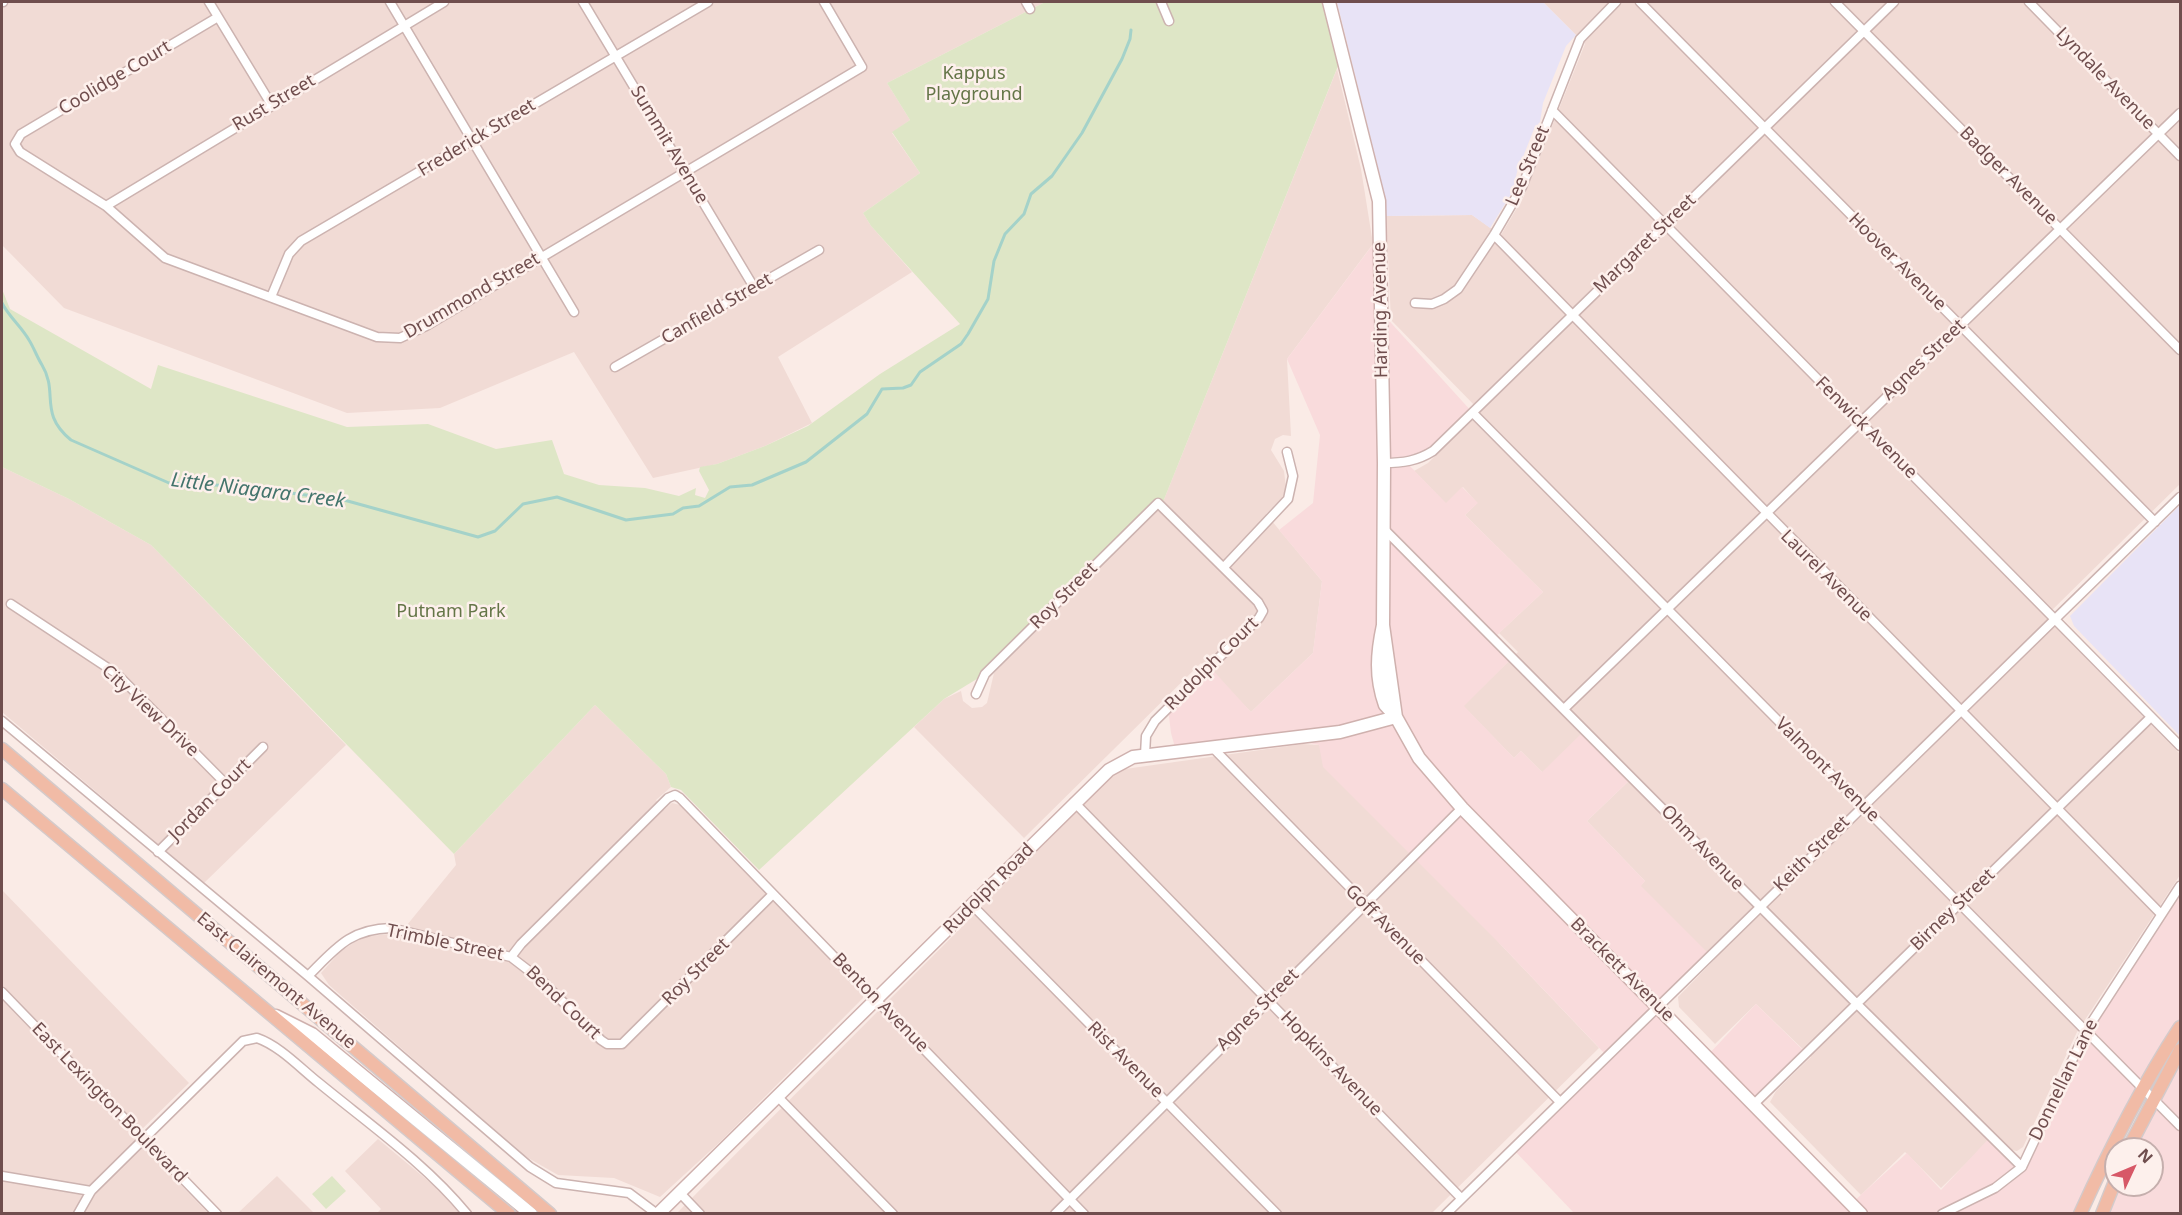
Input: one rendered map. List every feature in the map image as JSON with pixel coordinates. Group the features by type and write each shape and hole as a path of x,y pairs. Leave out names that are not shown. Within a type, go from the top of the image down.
{"main road":[{"name":"Harding Avenue","path":"1329,2 1379,201 1384,463 1383,626 1396,717"},
{"name":"Rudolph Road","path":"657,1214 778,1098 973,906 1074,802 1109,770 1125,761 1145,755 1340,732 1396,717"},
{"name":"Brackett Avenue","path":"1396,717 1419,758 1462,808 1861,1214"},
{"name":"East Clairemont Avenue","path":"2,749 550,1214"},
{"name":"East Clairemont Avenue","path":"2,789 276,1016 509,1214"},
{"path":"276,1016 312,1034 531,1214"},
{"path":"2080,1214 2113,1141 2142,1087 2181,1027"},
{"path":"2134,1137 2181,1050"},
{"path":"2102,1214 2109,1197"}],"street":[{"path":"209,2 271,104"},
{"path":"390,2 573,312"},
{"name":"Rust Street","path":"106,206 271,104 444,2"},
{"name":"Summit Avenue","path":"583,2 755,289"},
{"name":"Frederick Street","path":"271,297 289,254 302,241 708,2"},
{"name":"Drummond Street","path":"15,144 20,152 106,206 165,258 377,338 400,338 426,326 684,171 862,68 824,2"},
{"path":"1161,2 1169,21"},
{"name":"Lee Street","path":"1415,303 1432,304 1458,289 1522,187 1580,39 1616,2"},
{"name":"Hoover Avenue","path":"1640,2 2155,522"},
{"name":"Badger Avenue","path":"1835,2 2181,350"},
{"name":"Margaret Street","path":"1384,463 1421,459 1433,451 1894,2"},
{"name":"Lyndale Avenue","path":"2029,2 2181,156"},
{"name":"Coolidge Court","path":"15,144 21,134 218,17"},
{"name":"Fenwick Avenue","path":"1552,110 2181,746"},
{"name":"Agnes Street","path":"1565,708 2181,113"},
{"name":"Laurel Avenue","path":"1494,235 1764,514 2161,914"},
{"name":"Canfield Street","path":"615,368 819,250"},
{"name":"Valmont Avenue","path":"1473,413 2181,1126"},
{"path":"1224,567 1288,499 1293,476 1287,452"},
{"name":"Keith Street","path":"1446,1214 1959,710 2181,497"},
{"name":"Rudolph Court","path":"1145,755 1146,735 1155,721 1259,618 1263,611 1258,602 1224,567 1158,503"},
{"name":"Roy Street","path":"976,694 985,674 1158,503"},
{"name":"Ohm Avenue","path":"1383,528 2022,1167"},
{"name":"City View Drive","path":"10,603 117,674 226,783"},
{"name":"Birney Street","path":"1754,1104 2151,717"},
{"path":"2,721 308,976 541,1175 568,1185 629,1193 657,1214"},
{"name":"Jordan Court","path":"158,852 263,747"},
{"name":"Goff Avenue","path":"1212,747 1364,905 1559,1101"},
{"name":"Benton Avenue","path":"675,795 681,798 1084,1214"},
{"name":"Trimble Street","path":"308,976 347,938 361,931 379,928 391,928 512,957 520,944 668,798 675,795"},
{"name":"Hopkins Avenue","path":"1074,802 1461,1198"},
{"name":"Agnes Street","path":"1056,1214 1462,808"},
{"name":"Donnellan Lane","path":"1942,1214 1995,1188 2022,1167 2086,1030 2181,886"},
{"name":"Roy Street","path":"615,1045 628,1040 773,894"},
{"name":"Rist Avenue","path":"973,906 1277,1214"},
{"name":"Bend Court","path":"512,957 541,980 601,1040 615,1045"},
{"name":"East Lexington Boulevard","path":"2,992 217,1214"},
{"path":"78,1214 91,1191 243,1041 257,1038 273,1045 430,1176 467,1214"},
{"path":"778,1098 893,1214"},
{"path":"2,1176 91,1191"},
{"path":"680,1193 700,1214"}],"shaded area":[{"path":"2,2 1045,2 887,83 910,120 892,133 920,173 863,213 871,226 912,272 778,357 812,423 765,446 717,464 653,478 574,352 440,408 347,413 64,308 2,245"},
{"path":"1337,2 1543,2 1576,35 1566,46 1543,103 1540,122 1534,129 1517,172 1513,191 1490,228 1472,215 1386,216 1380,176"},
{"path":"1543,2 2180,2 2180,484 2045,617 2180,754 2180,875 2077,1032 2023,1147 2017,1151 2011,1150 1995,1135 1941,1188 1905,1152 1861,1195 1770,1102 1776,1091 1811,1057 1756,1004 1715,1044 1679,1007 1678,997 1714,960 1640,886 1645,881 1587,821 1633,777 1542,772 1521,751 1514,758 1463,706 1518,652 1499,633 1543,592 1465,515 1477,503 1463,487 1446,504 1414,471 1428,463 1480,411 1391,320 1386,216 1472,215 1501,235 1524,196 1585,44"},
{"path":"1337,69 1361,169 1373,244 1287,359 1291,436 1283,435 1275,439 1271,450 1284,471 1286,488 1282,498 1266,514 1322,581 1313,653 1251,712 1201,663 1024,838 914,727 944,699 961,691 963,701 972,708 982,707 987,703 994,673 1163,502"},
{"path":"1380,235 1382,313 1473,413 1433,451 1407,463 1446,503 1462,487 1478,503 1465,515 1543,592 1494,638 1513,657 1464,706 1514,758 1521,751 1542,772 1586,729 1633,777 1587,821 1645,881 1641,886 1710,955 1658,1006 1707,1056 1756,1004 1806,1053 1754,1104 1852,1203 1907,1153 1941,1190 1991,1136 2022,1167 2086,1030 2180,886 2180,1027 2121,1137 2104,1137 2104,1168 2080,1213 1574,1213 1512,1148 1606,1055 1503,947 1323,767 1319,745 1289,739 1176,751 1168,708 1210,667 1251,712 1313,653 1322,581 1279,530 1313,503 1320,435 1287,359"},
{"path":"2,467 69,499 151,545 346,745 204,883 2,712"},
{"path":"2180,505 2180,736 2074,626 2070,616"},
{"path":"595,705 666,774 671,787 656,800 664,810 672,803 680,805 863,993 863,998 721,1141 660,1197 614,1178 558,1175 523,1155 329,985 321,973 340,952 362,937 389,934 402,936 407,925 456,865 454,854"},
{"path":"1303,744 1319,745 1503,947 1599,1048 1432,1213 676,1214 1111,777 1125,769"},
{"path":"2,890 189,1083 134,1137 208,1213 2,1213"},
{"path":"2180,1057 2180,1213 2102,1214 2110,1197 2164,1197 2164,1137 2135,1137"},
{"path":"378,1139 444,1194 460,1213 377,1213 381,1209 345,1171"},
{"path":"277,1176 314,1213 238,1213"}],"green space":[{"name":"Putnam Park","path":"1045,2 1329,2 1342,56 1163,502 1160,501 985,674 944,699 759,870 681,790 671,787 666,774 595,705 454,854 151,545 69,499 2,467 2,289 10,309 151,389 158,365 347,427 428,424 496,449 552,440 564,474 599,485 645,488 679,496 696,488 695,495 705,498 709,490 699,471 700,467 717,464 765,446 808,426 880,374 960,324 871,226 863,213 920,173 892,132 910,120 887,83"},
{"path":"332,1176 346,1191 326,1209 312,1194"}],"waterway":[{"name":"Little Niagara Creek","path":"2,303 29,340 47,375 52,412 61,430 71,440 169,483 237,486 344,500 478,537 495,531 523,504 557,497 626,520 673,514 683,508 699,506 730,487 752,485 806,462 867,414 882,389 903,388 911,385 920,372 961,344 988,299 994,261 1005,234 1024,214 1031,194 1052,176 1082,133 1122,59 1131,30"}],"park label":[{"name":"Kappus Playground","path":"974,84"}]}
